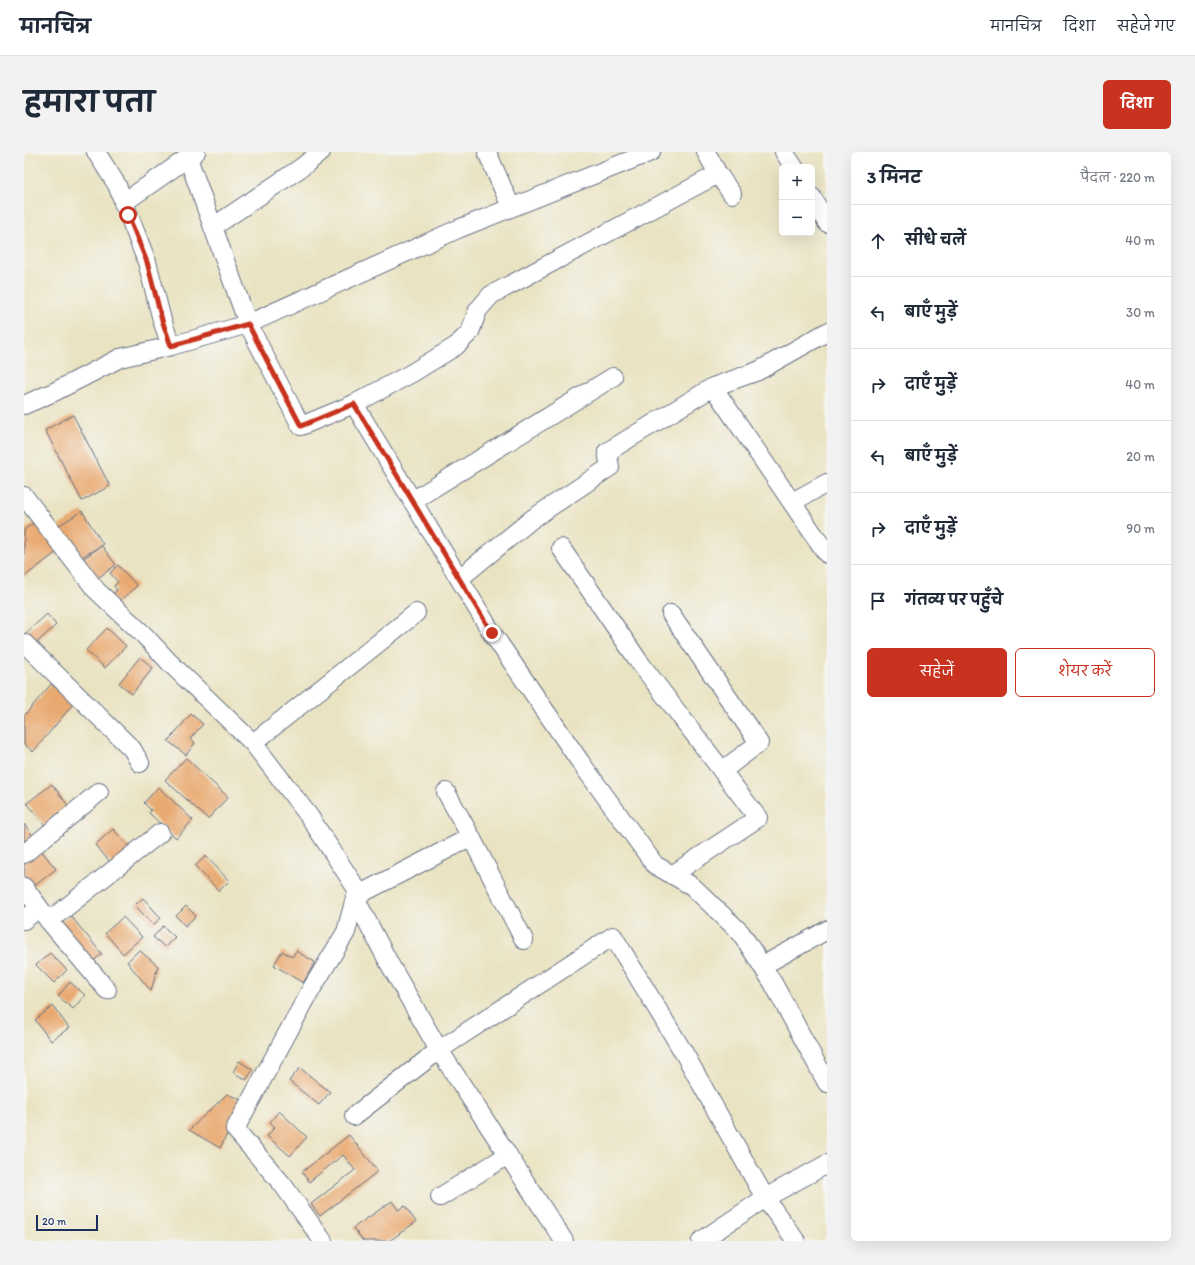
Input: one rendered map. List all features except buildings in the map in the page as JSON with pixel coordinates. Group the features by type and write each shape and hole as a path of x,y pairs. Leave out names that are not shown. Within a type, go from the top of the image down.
{"street":[{"path":"96,152 117,185 147,262 162,320 171,346"},
{"path":"213,227 302,167 321,152"},
{"path":"487,152 511,208"},
{"path":"24,405 54,392 120,358 171,346 248,324 458,229 651,152"},
{"path":"706,152 718,174 732,194"},
{"path":"784,152 792,164"},
{"path":"123,203 192,155 213,227 248,324 301,426 354,404 412,373 456,346 470,332 478,310 491,295 718,174"},
{"path":"814,200 827,223"},
{"path":"460,578 532,519 610,467 607,452 712,387 758,371 827,332"},
{"path":"412,501 613,377"},
{"path":"712,387 827,554"},
{"path":"354,404 492,633 581,763 655,865 692,886 741,933 773,983 827,1083"},
{"path":"792,502 827,483"},
{"path":"24,496 96,590 144,635 170,663 253,743 309,816 358,896 389,963 439,1050 564,1241"},
{"path":"561,548 640,663 758,818 672,875"},
{"path":"253,743 416,613"},
{"path":"671,614 759,743 722,771"},
{"path":"24,643 132,750 140,763"},
{"path":"24,854 99,792"},
{"path":"446,792 524,940"},
{"path":"24,920 44,914 160,833"},
{"path":"323,1241 283,1185 235,1129 312,988 346,932 358,896 471,837"},
{"path":"24,887 44,914 107,990"},
{"path":"762,966 827,930"},
{"path":"354,1116 439,1050 613,936 684,1053 765,1198 796,1241"},
{"path":"440,1197 508,1155"},
{"path":"701,1241 765,1198 827,1164"}],"route":[{"path":"128,215 147,262 162,320 171,346 248,324 301,426 354,404 492,633"}]}
